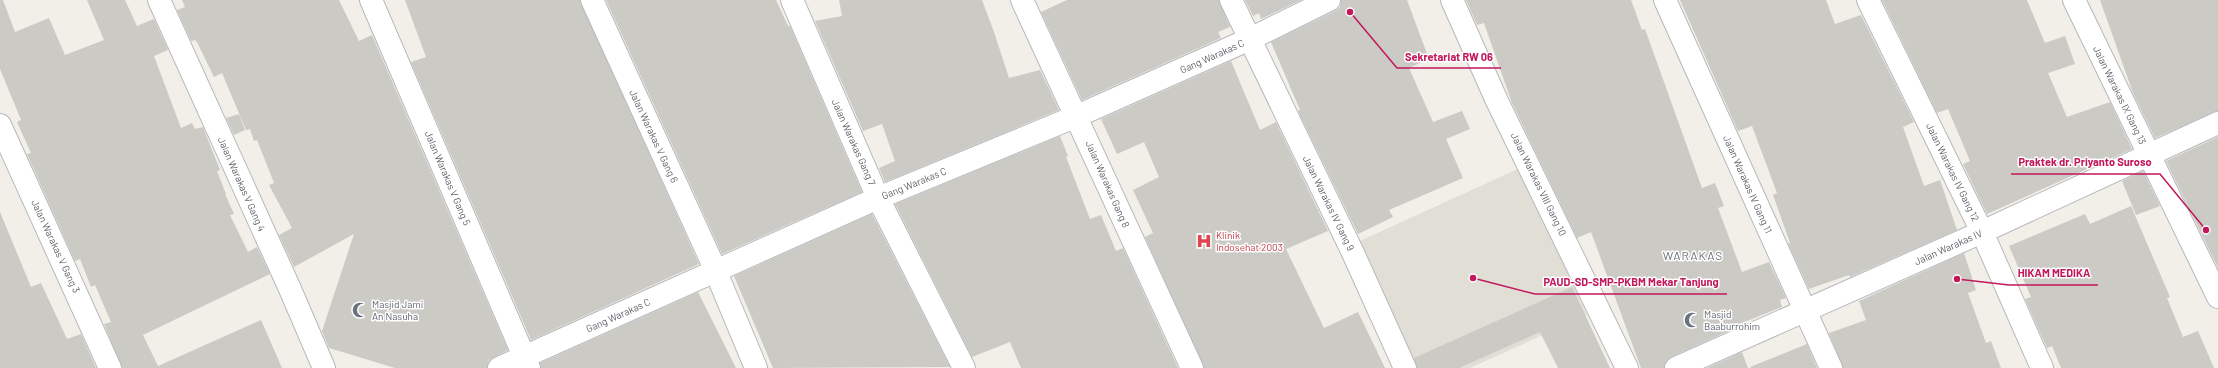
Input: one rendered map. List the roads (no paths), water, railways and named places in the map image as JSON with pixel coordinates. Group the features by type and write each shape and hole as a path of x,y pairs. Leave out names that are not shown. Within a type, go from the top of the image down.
{"street":[{"name":"Jalan Warakas V Gang 4","path":"159,0 290,289 324,368"},
{"name":"Jalan Warakas V Gang 5","path":"371,0 527,362"},
{"name":"Jalan Warakas V Gang 6","path":"592,0 715,272 756,368"},
{"name":"Jalan Warakas Gang 7","path":"792,0 878,198 964,368"},
{"name":"Jalan Warakas Gang 8","path":"1022,0 1077,116 1192,368"},
{"name":"Jalan Warakas IV Gang 9","path":"1230,0 1353,253 1405,368"},
{"name":"Gang Warakas C","path":"499,368 527,362 715,272 878,198 1077,116 1250,39 1329,0"},
{"name":"Jalan Warakas VIII Gang 10","path":"1452,0 1497,100 1627,368"},
{"name":"Jalan Warakas IV Gang 11","path":"1665,0 1831,368"},
{"name":"Jalan Warakas IV Gang 12","path":"1868,0 1982,232 2042,368"},
{"name":"Jalan Warakas IX Gang 13","path":"2074,0 2218,297"},
{"name":"Jalan Warakas IV","path":"1676,368 1982,232 2150,156 2218,123"},
{"name":"Jalan Warakas V Gang 3","path":"0,125 110,368"}],"place":[{"name":"Sekretariat RW 06","path":"1350,12"},
{"name":"Praktek dr. Priyanto Suroso","path":"2206,230"},
{"name":"Klinik Indosehat 2003","path":"1204,241"},
{"name":"PAUD-SD-SMP-PKBM Mekar Tanjung","path":"1473,278"},
{"name":"HIKAM MEDIKA","path":"1957,279"},
{"name":"Masjid Jami An Nasuha","path":"360,310"},
{"name":"Masjid Baaburrohim","path":"1692,320"}],"district":[{"name":"WARAKAS","path":"1693,255"}]}
